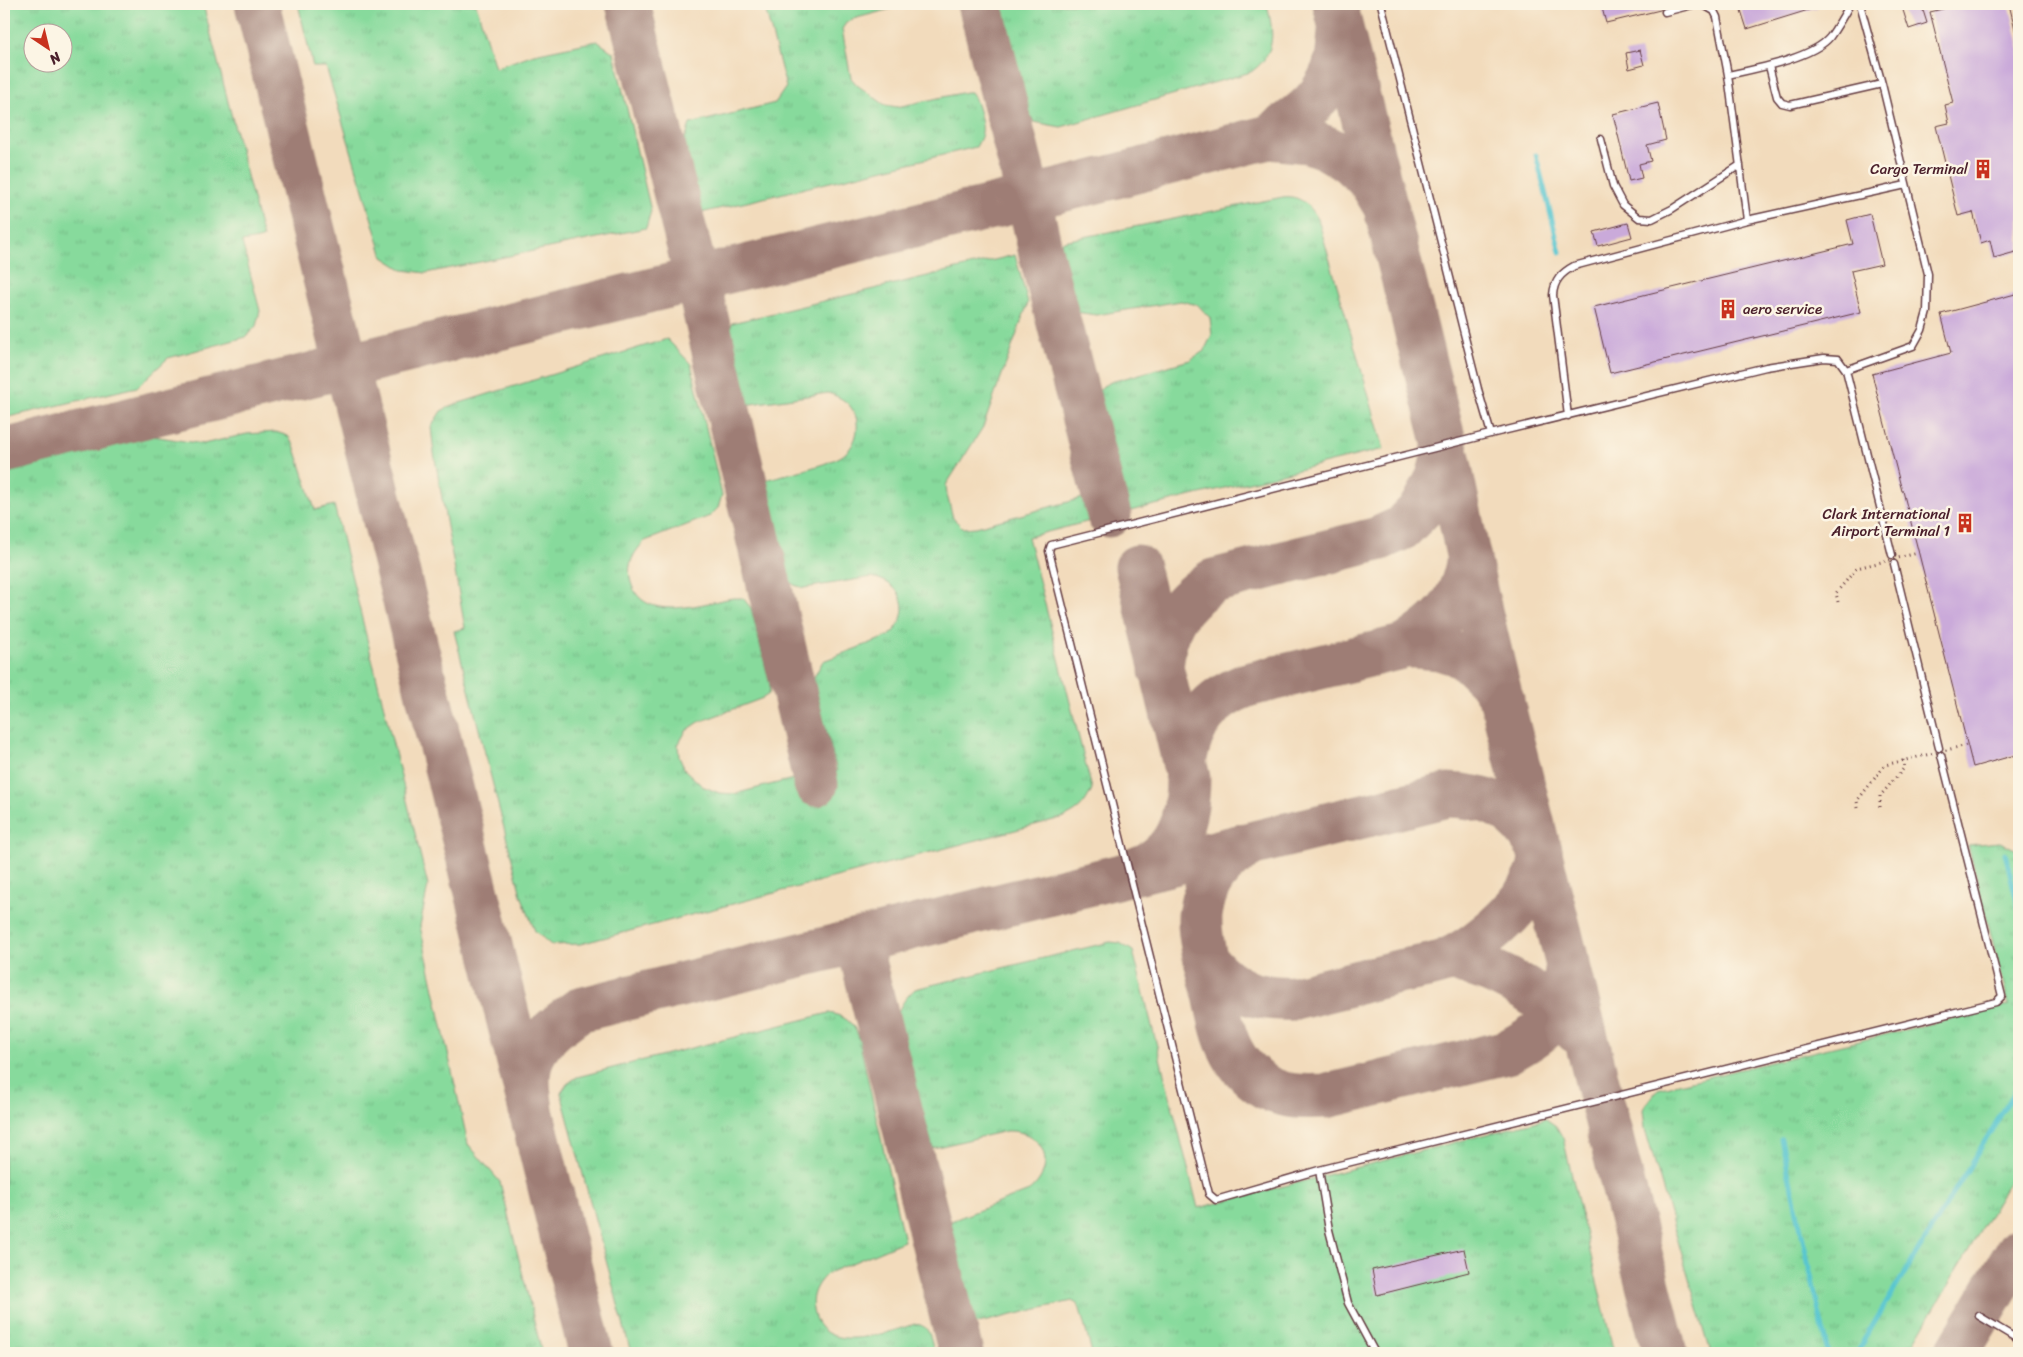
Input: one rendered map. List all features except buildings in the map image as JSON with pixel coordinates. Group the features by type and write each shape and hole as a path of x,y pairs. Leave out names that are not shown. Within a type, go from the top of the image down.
{"lane":[{"path":"1381,4 1491,434"},
{"path":"1665,12 1696,4"},
{"path":"1702,4 1714,11 1717,17 1728,75 1747,220"},
{"path":"1728,75 1769,66 1816,49 1829,38 1850,4"},
{"path":"1846,370 1913,346 1922,330 1928,312 1928,274 1882,84 1860,4"},
{"path":"1769,66 1777,97 1782,103 1790,104 1882,84"},
{"path":"1601,139 1613,186 1623,206 1638,218 1652,219 1672,209 1740,166"},
{"path":"1568,416 1552,295 1560,275 1574,266 1747,220 1906,185"},
{"path":"1892,556 1846,370 1838,359 1824,358 1776,366 1491,434 1051,545 1049,551 1209,1194 1216,1200 1320,1170 1996,1002 2002,996 1941,755"},
{"path":"1894,564 1939,748"},
{"path":"1320,1170 1330,1230 1348,1303 1375,1353"},
{"path":"1979,1316 2019,1340"}],"path":[{"path":"1838,602 1836,593 1857,568 1918,553"},
{"path":"1858,808 1856,801 1885,764 1967,745"},
{"path":"1880,807 1880,796 1904,768 1903,760"}],"green space":[{"path":"4,4 203,4 263,238 242,242 260,311 256,326 246,337 168,358 137,387 4,418"},
{"path":"298,4 476,4 495,68 534,54 597,41 614,53 651,211 646,228 426,273 403,270 383,257 326,67 313,67"},
{"path":"764,4 909,4 853,19 846,23 842,29 851,78 857,85 885,105 897,107 971,92 981,118 982,128 976,147 701,213 683,145 690,124 775,103 786,87"},
{"path":"997,4 1267,4 1272,32 1270,49 1260,65 1251,72 1061,127 1034,122 1029,112"},
{"path":"1283,197 1295,198 1304,202 1312,209 1318,219 1384,449 1126,512 1096,394 1103,386 1111,382 1190,360 1204,351 1212,335 1210,318 1198,305 1181,301 1096,315 1069,311 1057,255 1059,245 1064,241"},
{"path":"1015,255 1028,303 983,427 946,485 947,495 953,518 963,528 976,527 1083,498 1090,521 1028,537 1092,789 1084,803 1075,812 1065,817 580,944 551,945 535,931 521,895 454,631 465,628 431,427 441,411 453,405 667,339 691,364 722,495 718,508 710,516 645,541 631,562 630,578 636,593 646,602 658,607 689,607 733,598 743,598 751,608 770,685 769,694 763,698 699,722 686,731 678,745 679,757 685,770 702,786 719,793 734,794 793,779 804,784 816,784 827,780 837,771 813,679 823,661 889,636 897,627 901,618 903,610 902,601 892,586 872,577 804,588 794,585 787,577 765,480 814,467 845,454 855,440 856,417 845,401 828,393 744,405 728,340 732,323"},
{"path":"276,432 288,436 294,445 315,510 334,505 428,886 420,926 468,1144 500,1182 542,1353 4,1353 4,474 153,436 203,444 247,434"},
{"path":"2000,842 2019,851 2019,1165 1908,1353 1711,1353 1645,1129 1643,1109 1658,1089 2009,1005 1968,845"},
{"path":"1110,942 1120,943 1133,951 1198,1208 1546,1119 1556,1126 1563,1138 1614,1353 1092,1353 1080,1309 1072,1301 974,1324 951,1221 1029,1191 1038,1181 1043,1171 1045,1161 1043,1151 1030,1136 1019,1132 1006,1131 933,1148 897,1016 898,1012 904,1001 915,989"},
{"path":"829,1013 847,1020 858,1035 904,1241 828,1273 815,1289 812,1304 813,1310 818,1324 828,1333 841,1337 872,1336 915,1324 920,1325 927,1330 931,1338 934,1353 631,1353 561,1093 567,1084 577,1077"}],"waterway":[{"path":"1536,155 1560,252"},
{"path":"2005,853 2019,910"},
{"path":"1856,1353 2019,1085"},
{"path":"1781,1139 1828,1353"}],"taxiway":[{"path":"257,4 591,1353"},
{"path":"628,4 697,279 816,784"},
{"path":"980,4 1029,198 1042,258 1109,515"},
{"path":"1335,4 1448,458 1476,594 1499,690 1665,1353"},
{"path":"1269,137 1302,113 1320,95 1333,72 1338,55 1340,31"},
{"path":"4,451 1078,186 1269,137 1308,141 1327,148 1351,162 1370,181 1387,209"},
{"path":"1161,671 1165,642 1174,619 1189,599 1200,590 1213,581 1378,539 1402,528 1423,507 1438,477 1444,447"},
{"path":"1406,646 1431,628 1449,610 1461,588 1469,558"},
{"path":"1137,567 1188,778 1186,807 1178,833 1162,854 1151,863 1137,869"},
{"path":"1184,762 1192,735 1204,714 1223,697 1234,691 1247,685 1406,646 1439,648 1468,660 1489,680 1502,699"},
{"path":"532,1116 528,1081 531,1059 541,1042 563,1021 579,1010 1448,795 1472,797 1504,809 1522,824 1540,850 1540,865 1534,882 1524,898 1510,914 1478,942 1463,952 1439,963 1295,998 1269,997 1247,992 1227,981 1208,963"},
{"path":"1251,844 1229,860 1211,880 1203,899 1200,926 1205,956 1225,1037 1240,1064 1252,1077 1269,1089 1301,1096 1327,1096 1507,1052 1535,1035 1550,1022 1561,998 1568,963"},
{"path":"858,941 961,1353"},
{"path":"1449,960 1483,968 1518,985 1551,1007 1576,1031"},
{"path":"1957,1353 2019,1249"}],"place":[{"name":"Cargo Terminal","path":"1983,169"},
{"name":"aero service","path":"1728,309"},
{"name":"Clark International Airport Terminal 1","path":"1965,523"}]}
